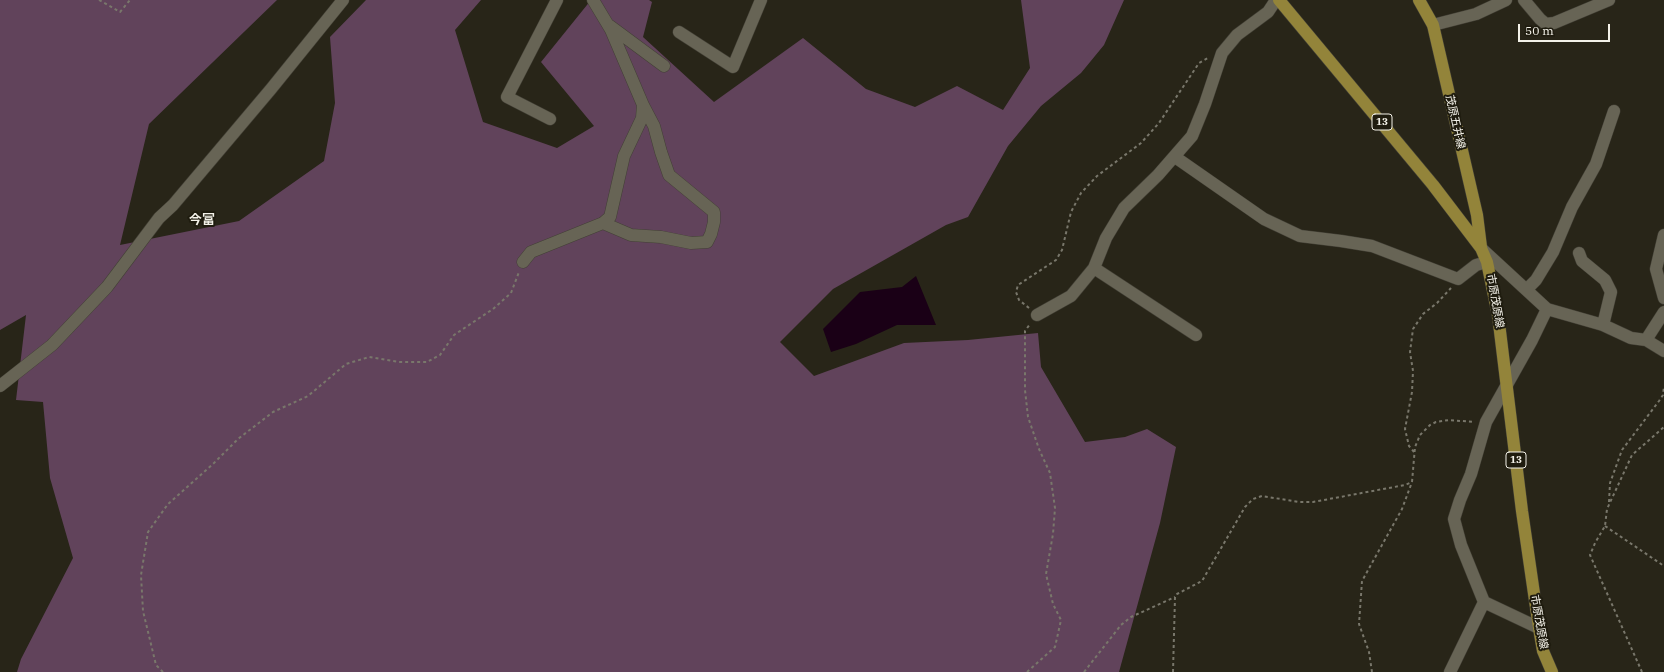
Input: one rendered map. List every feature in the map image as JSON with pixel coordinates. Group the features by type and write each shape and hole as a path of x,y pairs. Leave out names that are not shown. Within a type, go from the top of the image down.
{"main road":[{"name":"市原茂原線","path":"1277,0 1380,120 1481,248 1487,262 1498,315 1539,628 1543,651 1552,672"},
{"name":"茂原五井線","path":"1419,0 1433,25 1476,208 1481,248"}],"street":[{"path":"0,386 52,345 107,287 160,218 173,205 343,0"},
{"path":"550,119 507,97 557,0"},
{"path":"593,0 609,26 642,105 654,126 669,175 714,212 714,222 707,242 692,243 661,237 631,235 603,223"},
{"path":"679,32 733,67 761,0"},
{"path":"1037,315 1071,296 1094,268 1106,238 1124,208 1175,157 1192,136 1205,104 1222,53 1237,35 1268,12 1277,0"},
{"path":"1433,25 1476,14 1506,0"},
{"path":"1524,0 1546,24 1554,23 1609,0"},
{"path":"609,26 664,66"},
{"path":"523,262 531,252 603,223 610,217 624,156 642,118 642,105"},
{"path":"1527,289 1536,280 1553,252 1572,207 1596,164 1614,111"},
{"path":"1175,157 1264,219 1300,236 1372,246 1458,279 1476,265 1487,262"},
{"path":"1664,235 1656,269 1664,298"},
{"path":"1481,248 1547,309 1603,325 1631,338 1646,340 1664,352"},
{"path":"1579,253 1582,261 1605,280 1611,292 1603,325"},
{"path":"1094,268 1196,334"},
{"path":"1539,628 1484,602 1461,545 1454,518 1471,474 1486,422 1532,340 1547,309"},
{"path":"1646,340 1664,312"},
{"path":"1450,672 1484,602"}],"path":[{"path":"99,0 120,12 130,0"},
{"path":"1027,672 1055,647 1061,620 1053,604 1046,574 1053,534 1055,508 1050,473 1039,449 1028,417 1024,390 1025,331 1034,316 1037,315 1019,300 1016,292 1018,285 1056,260 1062,250 1071,212 1081,193 1097,176 1145,138 1159,123 1200,63 1212,55 1222,53"},
{"path":"163,672 156,665 143,611 141,575 148,532 168,504 213,464 238,439 273,412 308,396 346,364 369,357 398,362 427,362 440,355 454,335 493,309 511,294 523,262"},
{"path":"1414,452 1409,446 1405,429 1412,392 1413,370 1410,352 1413,329 1423,314 1437,303 1458,279"},
{"path":"1609,504 1610,483 1622,450 1663,395 1664,386"},
{"path":"1372,672 1369,652 1360,624 1362,581 1402,508 1412,482 1414,452 1420,435 1430,425 1436,422 1449,420 1486,422"},
{"path":"1642,672 1590,555 1594,543 1605,526 1609,504 1632,455 1664,427"},
{"path":"1084,672 1121,625 1131,617 1175,597 1177,594 1202,581 1245,507 1253,499 1262,496 1299,502 1313,502 1405,485 1412,482"},
{"path":"1605,526 1664,566"},
{"path":"1173,672 1175,597"}],"shaded area":[{"path":"0,0 277,0 149,124 120,245 239,221 324,161 335,103 330,37 366,0 481,0 455,30 483,122 557,148 594,126 541,62 591,0 649,0 652,2 643,37 714,102 803,38 866,89 915,107 957,86 1003,110 1030,68 1021,0 1124,0 1104,45 1081,73 1041,106 1008,146 968,217 946,225 833,289 780,342 814,376 904,343 968,340 1038,333 1041,367 1085,442 1125,437 1147,429 1176,447 1160,523 1119,672 17,672 21,659 73,558 50,478 43,402 16,400 26,315 0,330"},
{"path":"916,276 936,325 897,325 856,344 831,352 823,329 860,292 902,287"}],"district":[{"name":"今富","path":"202,220"}]}
